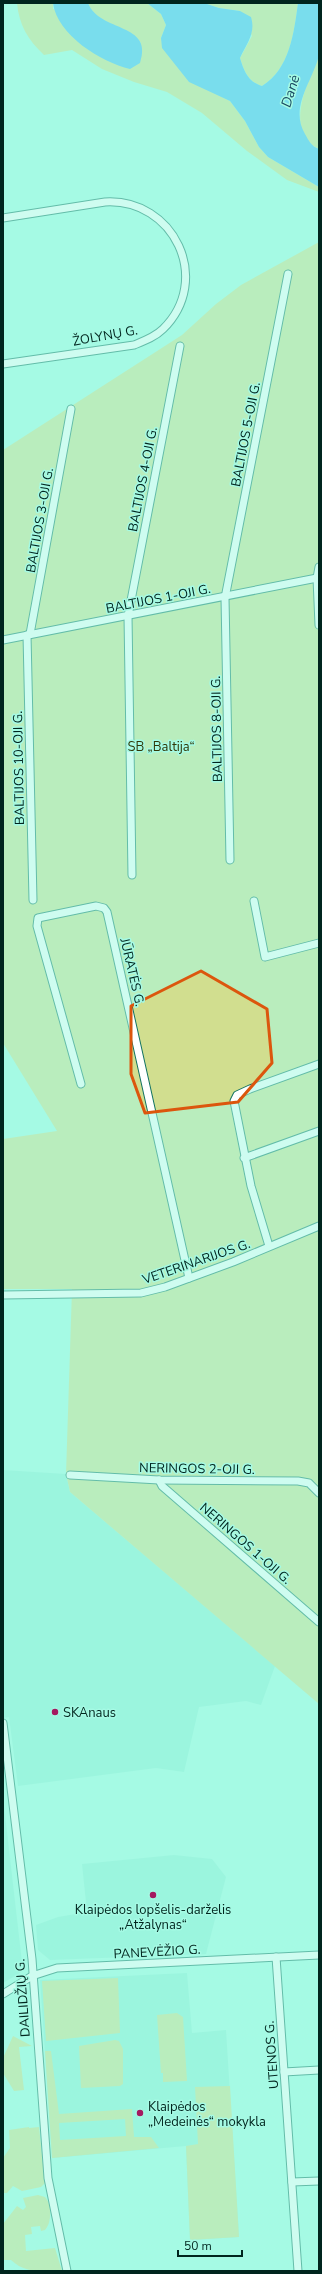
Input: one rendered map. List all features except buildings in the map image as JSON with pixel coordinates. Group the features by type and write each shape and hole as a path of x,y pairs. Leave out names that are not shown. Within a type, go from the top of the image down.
{"street":[{"name":"ŽOLYNŲ G.","path":"3,218 105,202 119,201 133,205 146,210 169,228 182,250 186,274 178,310 162,330 151,338 134,345 3,364"},
{"name":"BALTIJOS 5-OJI G.","path":"225,598 288,274"},
{"name":"BALTIJOS 4-OJI G.","path":"132,875 128,616 180,346"},
{"name":"BALTIJOS 3-OJI G.","path":"29,635 71,409"},
{"path":"319,567 317,578 319,625"},
{"name":"BALTIJOS 1-OJI G.","path":"3,640 225,598 317,578"},
{"name":"BALTIJOS 8-OJI G.","path":"225,598 230,860"},
{"name":"BALTIJOS 10-OJI G.","path":"29,635 33,900"},
{"path":"254,901 265,957 319,943"},
{"name":"JŪRATĖS G.","path":"81,1084 37,926 38,918 96,906 104,908 107,912 189,1278"},
{"path":"270,1246 244,1158 234,1102 237,1095 319,1064"},
{"path":"244,1158 319,1131"},
{"name":"VETERINARIJOS G.","path":"3,1295 141,1293 189,1278 319,1226"},
{"name":"NERINGOS 2-OJI G.","path":"70,1475 159,1480 298,1482 309,1483 319,1493"},
{"name":"NERINGOS 1-OJI G.","path":"159,1480 162,1486 319,1622"},
{"name":"DAILIDŽIŲ G.","path":"4,1723 32,1959 32,1976 48,2178 68,2271"},
{"name":"PANEVĖŽIO G.","path":"3,1994 32,1976 57,1968 319,1955"},
{"name":"UTENOS G.","path":"276,1957 298,2271"},
{"path":"284,2072 319,2070"},
{"path":"292,2182 319,2181"}],"highlighted area":[{"path":"201,971 267,1009 272,1063 238,1102 145,1113 131,1074 131,1006"}],"shaded area":[{"path":"3,1470 66,1474 70,1492 275,1666 261,1705 246,1701 199,1707 184,1772 156,1768 18,1786 9,1717 3,1718"},
{"path":"3,1797 23,1971 3,1983"},
{"name":"Klaipėdos lopšelis-darželis „Atžalynas“","path":"174,1855 212,1859 226,1877 206,1954 50,1960 38,1950 36,1925 58,1917 87,1912 82,1864"},
{"name":"Klaipėdos „Medeinės“ mokykla","path":"187,1973 192,2033 226,2030 239,2237 190,2240 186,2146 52,2158 40,1980"}],"green space":[{"path":"17,3 53,3 53,9 141,43 129,32 98,17 92,11 88,3 147,3 161,14 166,25 161,38 216,94 230,101 245,121 259,147 268,157 319,187 319,192 287,180 247,151 202,113 167,92 134,82 102,69 72,50 44,55 33,44 25,32"},
{"path":"204,3 298,3 295,26 289,49 279,70 271,79 262,86 253,82 245,72 240,58 252,36 240,11 219,8"},
{"path":"319,55 319,149 308,141 302,131 300,118 301,105 305,91"},
{"name":"SB „Baltija“","path":"319,242 319,1704 70,1492 66,1474 72,1289 3,1289 3,1139 57,1131 3,1043 3,450 182,335 216,304 241,285"},
{"path":"118,1978 120,2033 46,2041 42,1981"},
{"path":"177,2013 183,2017 187,2081 163,2082 157,2015"},
{"path":"13,2036 32,2046 19,2047 24,2090 14,2091 3,2073 3,2058"},
{"path":"115,2040 119,2041 123,2049 123,2084 120,2086 81,2088 79,2046"},
{"path":"45,2051 51,2051 59,2114 132,2109 134,2137 151,2137 159,2148 52,2158","holes":["125,2119 126,2136 60,2140 59,2123"]},
{"path":"230,2086 239,2237 190,2240 186,2146 198,2144 195,2087"},
{"path":"39,2127 45,2183 41,2187 22,2191 13,2186 7,2193 3,2193 3,2158 10,2148 9,2130"},
{"path":"38,2195 45,2197 49,2204 49,2223 45,2230 41,2231 40,2226 31,2227 32,2234 25,2235 26,2251 55,2248 62,2271 28,2270 22,2268 11,2260 3,2260 3,2224 17,2206 23,2210 26,2207 23,2198"}],"water":[{"path":"53,3 88,3 94,13 133,34 139,41 142,50 140,63 130,69 106,60 82,45 71,36 63,26 56,15"},
{"name":"Danė","path":"147,3 204,3 219,8 240,11 251,17 252,33 240,58 245,72 250,79 262,86 279,70 285,60 295,26 298,3 319,3 319,55 304,94 300,114 301,124 305,134 312,145 319,149 319,187 268,157 259,147 245,121 230,101 189,82 162,48 161,38 166,25 161,14"}],"place":[{"name":"SKAnaus","path":"55,1712"},
{"name":"Klaipėdos lopšelis-darželis „Atžalynas“","path":"153,1895"},
{"name":"Klaipėdos „Medeinės“ mokykla","path":"140,2113"}]}
